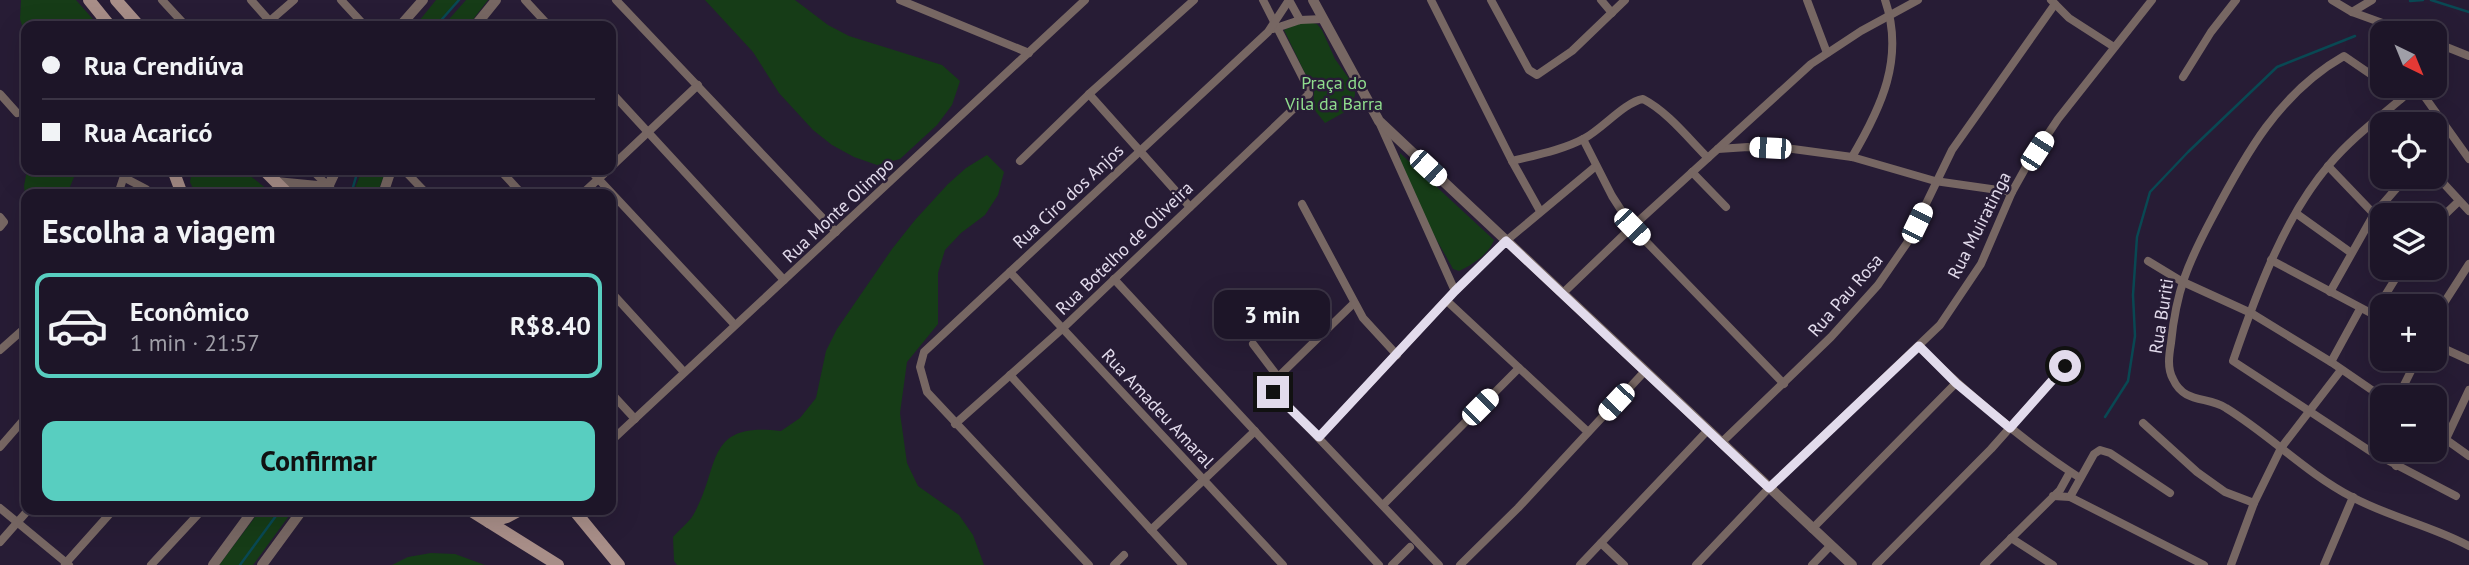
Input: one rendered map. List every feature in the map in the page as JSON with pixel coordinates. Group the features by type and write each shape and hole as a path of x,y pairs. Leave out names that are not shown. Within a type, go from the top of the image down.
{"main road":[{"path":"89,0 106,21"},
{"path":"116,0 135,21"},
{"path":"269,175 283,189"},
{"path":"478,515 558,565"},
{"path":"489,522 511,515"},
{"path":"578,515 619,565"}],"street":[{"path":"162,0 181,21"},
{"path":"251,0 266,21"},
{"path":"273,21 294,0"},
{"path":"341,0 360,21"},
{"path":"404,21 423,0"},
{"path":"479,21 496,0"},
{"path":"525,0 544,21"},
{"path":"617,0 836,232"},
{"path":"900,0 1030,53"},
{"name":"Rua Monte Olimpo","path":"616,436 1085,0"},
{"path":"1020,161 1089,94 1194,0"},
{"path":"1263,0 1275,24"},
{"path":"1275,24 1289,0"},
{"path":"1289,0 1300,20"},
{"path":"1431,0 1540,211"},
{"path":"1491,0 1529,70 1536,75 1572,51 1625,0"},
{"path":"1601,0 1612,13"},
{"path":"1807,0 1827,52"},
{"path":"1852,157 1873,120 1889,79 1894,36 1885,0"},
{"path":"1563,293 1788,83 1827,52 1918,0"},
{"name":"Rua Muiratinga","path":"1696,565 1769,488 1919,346 1949,313 1975,275 2012,192 2058,119 2152,0"},
{"path":"2183,77 2211,32 2236,0"},
{"path":"2332,0 2377,21"},
{"path":"2353,12 2372,0"},
{"path":"1317,1 1323,19 1379,121 1455,291"},
{"path":"2053,2 2078,24 2114,47"},
{"name":"Rua Pau Rosa","path":"1721,443 1784,384 1878,285 1907,243 1952,150 2053,2"},
{"path":"1275,24 1323,19"},
{"name":"Rua Ciro dos Anjos","path":"1089,565 927,392 920,367 924,352 1275,24"},
{"name":"Rua Botelho de Oliveira","path":"955,424 1062,329 1308,94 1309,91 1275,24"},
{"path":"2447,47 2469,56"},
{"name":"Rua Buriti","path":"2370,73 2347,56 2318,73 2292,95 2257,138 2221,197 2181,281 2169,360 2173,380 2187,396 2224,406 2315,474 2353,497 2469,546"},
{"path":"616,163 698,85"},
{"path":"0,94 17,113"},
{"path":"1089,94 1190,207"},
{"path":"616,97 784,280"},
{"path":"2425,98 2469,159"},
{"path":"1512,161 1583,139 1632,103 1643,99 1655,106 1708,158"},
{"path":"2387,112 2401,99"},
{"path":"1379,121 1852,565"},
{"path":"2370,126 2328,166 2297,214 2271,260 2233,361 2396,466 2456,496"},
{"path":"1583,139 1632,227 1784,384"},
{"path":"1718,149 1759,148 1852,157 1935,181 2012,192"},
{"path":"1319,437 1455,291 1506,241 1596,166"},
{"path":"2328,166 2370,210"},
{"path":"1692,172 1726,207"},
{"path":"126,175 146,189"},
{"path":"317,175 330,189"},
{"path":"409,175 421,189"},
{"path":"505,175 517,189"},
{"path":"594,175 607,189"},
{"path":"587,189 603,175"},
{"path":"276,182 320,189"},
{"path":"2447,188 2469,211"},
{"path":"2384,203 2396,189"},
{"path":"616,198 734,324"},
{"path":"2447,213 2459,201"},
{"path":"1302,204 1354,303 1372,330 1397,355"},
{"path":"2297,214 2350,252"},
{"path":"2330,292 2370,220"},
{"path":"2271,260 2370,313"},
{"path":"2148,261 2181,281 2251,313 2370,389"},
{"path":"2447,298 2469,264"},
{"name":"Rua Amadeu Amaral","path":"1010,272 1283,565"},
{"path":"1114,279 1379,565"},
{"path":"616,297 684,372"},
{"path":"1447,301 1588,432"},
{"path":"1354,303 1278,377 1273,392 1439,565"},
{"path":"1293,308 1315,340"},
{"path":"2331,362 2360,309"},
{"path":"0,350 21,331"},
{"path":"1252,344 1278,377"},
{"path":"1919,346 1956,383 2010,428 2037,450 2080,478"},
{"path":"2447,350 2469,360"},
{"path":"1876,565 2010,428 2065,366"},
{"path":"1383,505 1519,368"},
{"path":"2231,565 2253,503 2281,448 2341,370"},
{"path":"1460,565 1518,508 1645,371"},
{"path":"1010,375 1183,565"},
{"path":"1812,529 1956,383"},
{"path":"2447,437 2469,390"},
{"path":"616,398 635,419"},
{"path":"0,447 21,423"},
{"path":"2143,424 2197,472 2225,492 2253,503"},
{"path":"1580,565 1708,430"},
{"path":"1151,530 1255,431"},
{"path":"2447,440 2469,456"},
{"path":"2070,497 2098,451 2110,453 2170,493"},
{"path":"2396,466 2399,462"},
{"path":"1984,565 2053,496 2070,472"},
{"path":"2053,496 2070,497 2203,565"},
{"path":"2324,565 2353,497"},
{"path":"0,508 66,564 109,515"},
{"path":"0,542 24,515"},
{"path":"151,565 197,515"},
{"path":"213,565 250,515"},
{"path":"262,565 299,515"},
{"path":"2011,538 2053,565"},
{"path":"1601,543 1624,565"},
{"path":"1812,565 1831,545"},
{"path":"1392,565 1410,547"},
{"path":"1114,565 1124,555"}],"green space":[{"path":"21,0 76,0 95,21 21,22"},
{"path":"436,0 458,0 440,21 419,21"},
{"path":"466,0 488,0 472,21 447,21"},
{"path":"705,0 795,0 828,25 849,36 942,65 960,81 952,105 937,125 900,159 877,165 854,157 813,130 779,93 753,52"},
{"name":"Praça do Vila da Barra","path":"1298,23 1317,24 1322,30 1335,59 1355,87 1350,109 1325,123 1313,108 1314,92 1284,30"},
{"path":"1400,153 1494,240 1484,254 1459,271 1453,269 1412,194 1401,164"},
{"path":"987,155 1004,172 998,195 985,215 961,233 945,250 938,273 938,324 907,362 900,413 907,463 918,486 959,515 973,535 984,565 677,565 674,561 673,537 692,517 718,452 726,441 738,433 756,430 781,431 800,418 816,398 826,351 837,329 892,249 948,184"},
{"path":"26,175 75,175 69,189 24,189"},
{"path":"191,175 249,175 267,189 194,189 190,182"},
{"path":"360,175 384,175 379,189 355,189"},
{"path":"256,515 290,515 253,565 219,565"},
{"path":"431,553 455,554 485,565 392,565 408,557"}],"waterway":[{"path":"440,21 459,0"},
{"path":"2410,1 2423,0"},
{"path":"2431,0 2469,12"},
{"path":"2105,417 2128,381 2135,336 2133,295 2137,237 2150,192 2277,67 2355,36"},
{"path":"352,189 357,175"},
{"path":"240,565 277,515"}],"route":[{"path":"1273,392 1319,437 1455,291 1506,241 1769,488 1919,346 1956,383 2010,428 2065,366"}]}
